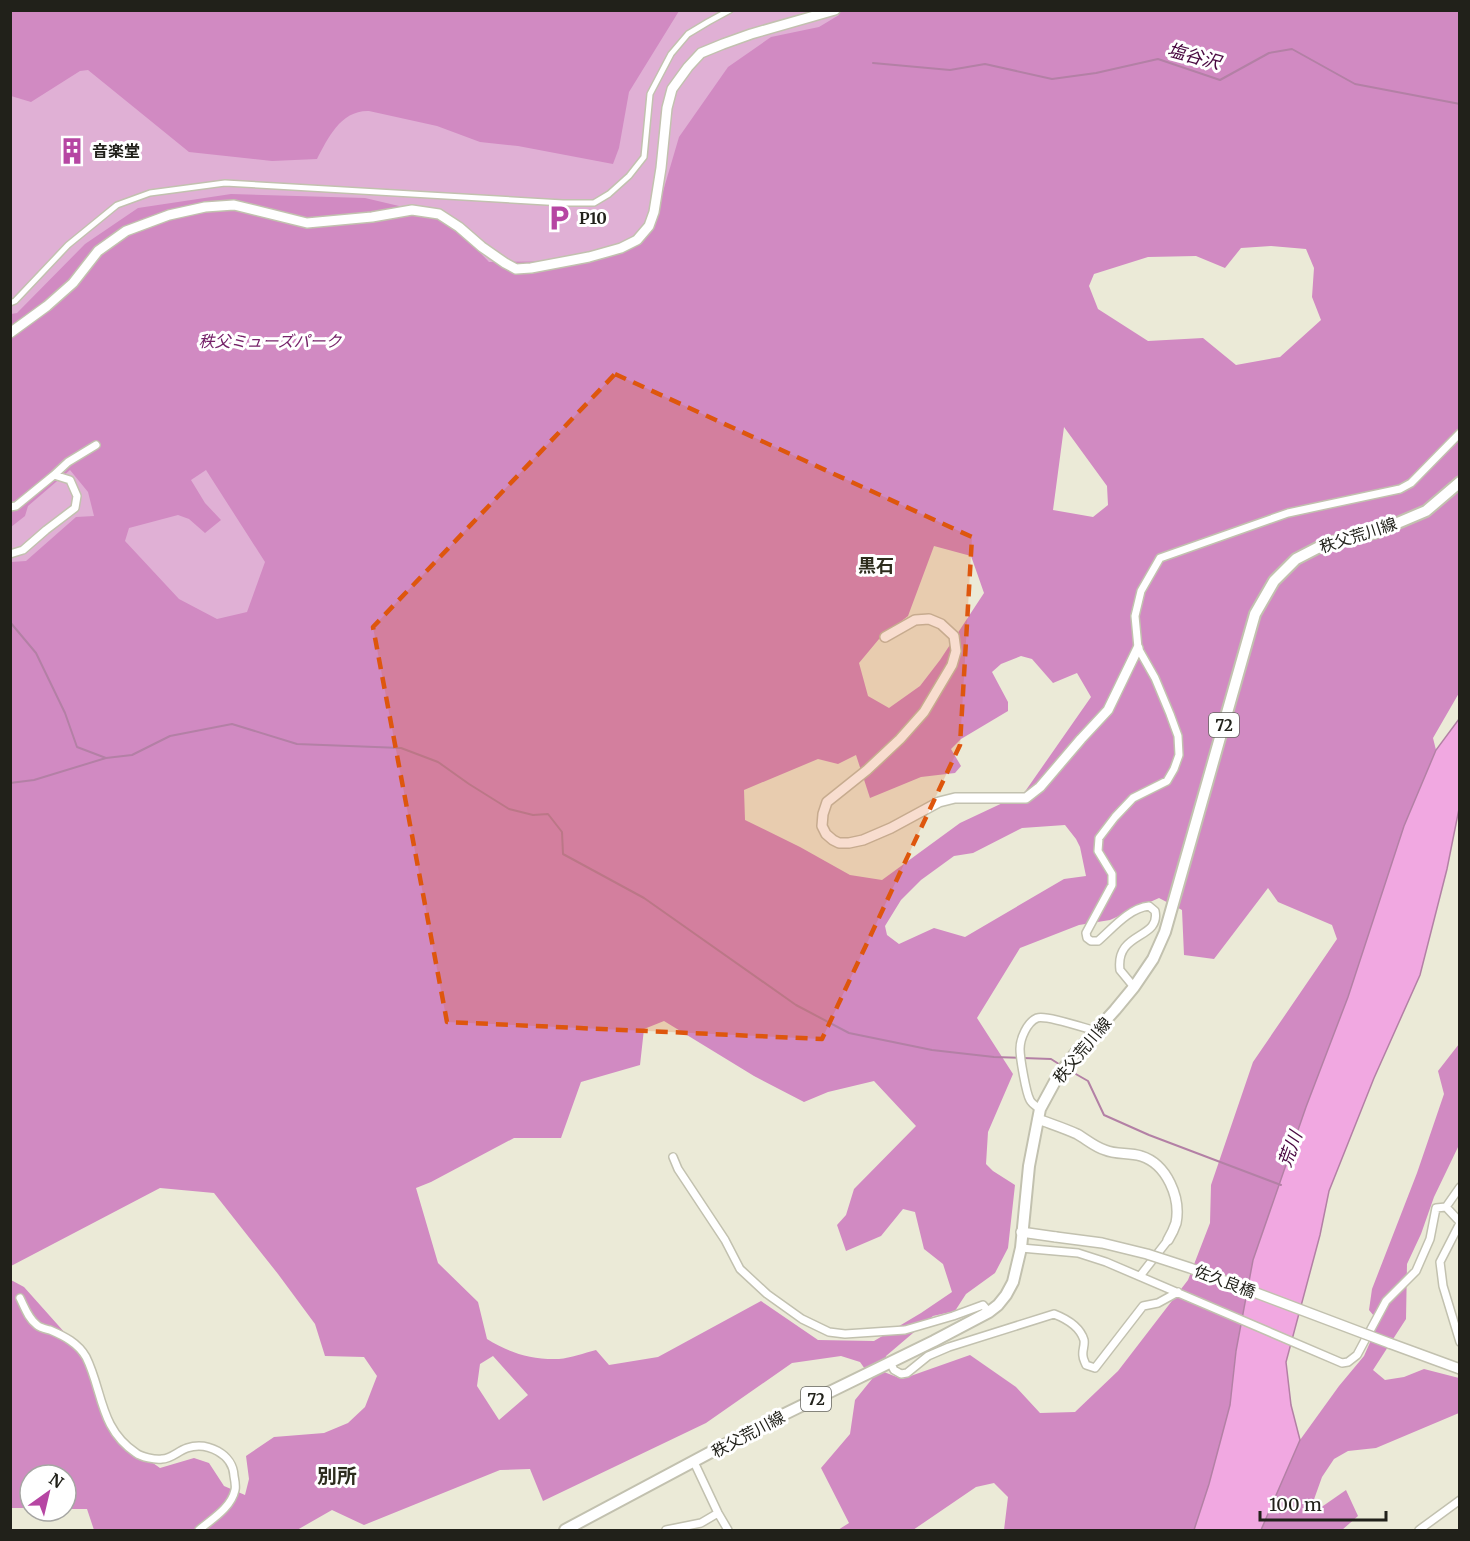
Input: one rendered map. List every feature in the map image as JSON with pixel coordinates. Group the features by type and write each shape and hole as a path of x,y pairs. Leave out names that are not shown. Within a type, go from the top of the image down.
{"main road":[{"name":"秩父荒川線","path":"565,1530 756,1428 989,1312 998,1305 1013,1282 1020,1248 1029,1166 1039,1114 1059,1074 1134,987 1153,959 1165,932 1255,614 1274,581 1296,559 1327,543 1374,533 1426,511 1460,482"}],"street":[{"path":"10,303 15,301 68,245 117,205 150,193 225,183 594,203 616,188 644,157 650,94 670,54 688,34 730,10"},
{"path":"10,333 47,306 73,283 98,251 126,231 170,215 205,207 234,205 306,223 372,217 412,210 439,214 459,227 490,253 516,269 589,257 621,248 638,240 650,226 661,168 667,108 672,89 688,67 701,53 723,44 835,10"},
{"path":"1134,987 1120,970 1120,955 1124,948 1153,925 1155,911 1149,906 1142,907 1119,922 1098,941 1091,941 1087,938 1086,933 1112,885 1112,874 1098,851 1099,838 1133,798 1167,781 1179,755 1178,736 1170,714 1155,678 1138,648 1135,616 1141,591 1160,558 1288,513 1400,489 1411,483 1460,433"},
{"path":"10,507 16,506 68,462 96,445"},
{"path":"10,554 23,550 75,508 77,496 69,480 54,475"},
{"path":"885,637 915,620 929,619 941,624 954,636 956,651 952,665 924,712 900,740 827,802 822,826 826,834 839,843 856,842 881,832 939,802 955,798 1026,798 1040,787 1108,710 1138,648"},
{"path":"1096,1031 1043,1017 1034,1019 1028,1025 1020,1049 1028,1097 1039,1114 1103,1150 1115,1154 1139,1155 1152,1160 1164,1172 1173,1188 1177,1203 1176,1223 1168,1240 1140,1276"},
{"path":"673,1157 725,1240 740,1269 766,1294 802,1319 829,1332 845,1334 905,1330 983,1305 989,1312"},
{"path":"1020,1248 1078,1253 1106,1262 1342,1363 1358,1355 1386,1300 1416,1271 1430,1239 1437,1208 1446,1207 1460,1187"},
{"path":"1446,1207 1460,1223 1440,1262 1443,1286 1460,1342"},
{"name":"佐久良橋","path":"1021,1232 1102,1243 1147,1254 1460,1369"},
{"path":"890,1362 894,1370 901,1374 907,1373 928,1356 949,1347 1054,1314 1076,1327 1084,1340 1083,1355 1086,1365 1095,1368 1143,1306 1158,1303 1178,1292"},
{"path":"20,1298 28,1315 38,1326 62,1335 74,1343 85,1356 109,1424 138,1454 161,1460 188,1447 204,1447 217,1449 230,1460 234,1472 235,1490 229,1505 199,1530"},
{"path":"694,1462 728,1530"},
{"path":"1422,1530 1460,1500"},
{"path":"666,1530 701,1523 718,1514"}],"highlighted area":[{"path":"615,374 972,537 960,745 822,1039 447,1022 373,627"}],"green space":[{"path":"10,11 679,11 629,92 619,148 613,164 518,146 480,142 437,126 369,111 359,112 343,120 331,134 317,159 272,161 189,152 88,70 80,71 31,102 11,96"},
{"name":"秩父ミューズパーク","path":"638,11 1211,11 429,569 11,694 11,55"},
{"path":"836,11 1459,11 1459,693 1433,738 1436,750 1404,826 1348,997 1306,1107 1253,1260 1236,1351 1230,1405 1194,1530 1004,1530 1008,1497 994,1483 976,1487 913,1530 838,1530 849,1523 821,1468 850,1434 855,1400 872,1379 860,1362 841,1356 792,1363 706,1423 543,1501 530,1469 500,1470 364,1525 332,1510 297,1530 94,1530 87,1509 78,1509 78,1463 18,1463 18,1508 11,1508 11,1280 24,1287 74,1343 78,1344 109,1424 126,1444 160,1468 194,1458 209,1463 224,1486 245,1495 249,1479 246,1456 274,1437 324,1433 348,1423 365,1407 377,1376 364,1357 325,1356 315,1324 214,1193 160,1188 11,1266 11,562 26,561 76,517 94,516 88,492 70,470 28,506 25,516 11,527 11,314 17,313 85,244 138,208 231,194 365,198 446,217 489,262 590,261 652,229 679,137 728,67 771,37 819,27 839,15","holes":["1271,246 1306,249 1314,268 1312,297 1321,320 1280,357 1236,365 1203,338 1148,341 1098,309 1089,286 1094,274 1148,257 1196,256 1225,268 1241,248","1064,427 1107,486 1108,505 1093,517 1053,510","206,470 265,562 247,612 217,619 179,599 125,541 129,528 178,515 189,519 205,533 221,520 205,503 191,480","934,546 971,556 984,593 920,686 889,708 868,696 859,663 879,639 908,616","1021,656 1032,659 1053,683 1077,673 1091,697 1024,793 960,823 882,880 850,875 745,820 744,790 818,759 838,764 856,755 870,798 921,777 955,773 961,766 951,749 961,739 1008,711 1008,702 992,672 1001,664","1065,825 1080,847 1086,876 1064,879 965,937 934,928 899,944 887,935 885,926 901,900 921,880 954,856 973,853 1022,828","1268,888 1278,902 1332,925 1337,939 1253,1062 1211,1185 1210,1223 1188,1280 1118,1371 1075,1412 1040,1413 1016,1387 970,1355 902,1379 884,1372 886,1356 933,1316 955,1311 966,1294 995,1273 1008,1248 1015,1185 986,1164 988,1132 1013,1074 977,1018 1020,948 1079,925 1110,920 1159,898 1182,910 1184,955 1214,959","664,1021 754,1076 804,1102 828,1092 874,1081 916,1126 854,1189 846,1215 837,1225 846,1251 881,1236 903,1209 915,1212 924,1249 943,1264 952,1292 874,1341 818,1340 761,1301 658,1357 609,1365 596,1350 568,1358 539,1358 521,1355 487,1339 478,1302 438,1263 416,1188 514,1138 561,1138 581,1082 640,1065 644,1029","493,1356 528,1395 499,1420 477,1386 480,1364"]},
{"path":"1459,1044 1459,1145 1434,1197 1407,1264 1406,1319 1373,1370 1385,1380 1404,1377 1424,1369 1459,1378 1459,1413 1376,1448 1348,1451 1334,1459 1322,1477 1312,1505 1323,1506 1346,1490 1358,1516 1342,1530 1261,1530 1300,1440 1364,1356 1379,1322 1369,1310 1372,1289 1417,1173 1444,1094 1438,1071"}],"shaded area":[{"path":"1459,719 1459,809 1447,869 1420,975 1374,1078 1329,1191 1320,1235 1286,1362 1291,1405 1300,1440 1261,1530 1194,1530 1230,1405 1236,1351 1253,1260 1306,1107 1348,997 1404,826 1436,750"}],"waterway":[{"name":"塩谷沢","path":"873,63 950,70 985,64 1052,79 1096,73 1158,59 1220,80 1269,53 1292,49 1355,84 1460,104"},
{"path":"10,622 36,653 65,713 77,747 106,758"},
{"path":"10,783 34,780 106,758 132,755 170,736 232,724 297,744 401,748 438,762 509,809 533,815 548,814 562,832 563,854 644,898 796,1005 849,1033 932,1050 994,1057 1051,1059 1062,1066"},
{"path":"1067,1069 1088,1081 1104,1115 1149,1135 1281,1185"}],"place":[{"name":"音楽堂","path":"72,151"},
{"name":"P10","path":"559,218"}],"district":[{"name":"黒石","path":"876,565"},
{"name":"別所","path":"337,1475"}],"water label":[{"name":"荒川","path":"1290,1149"}]}
